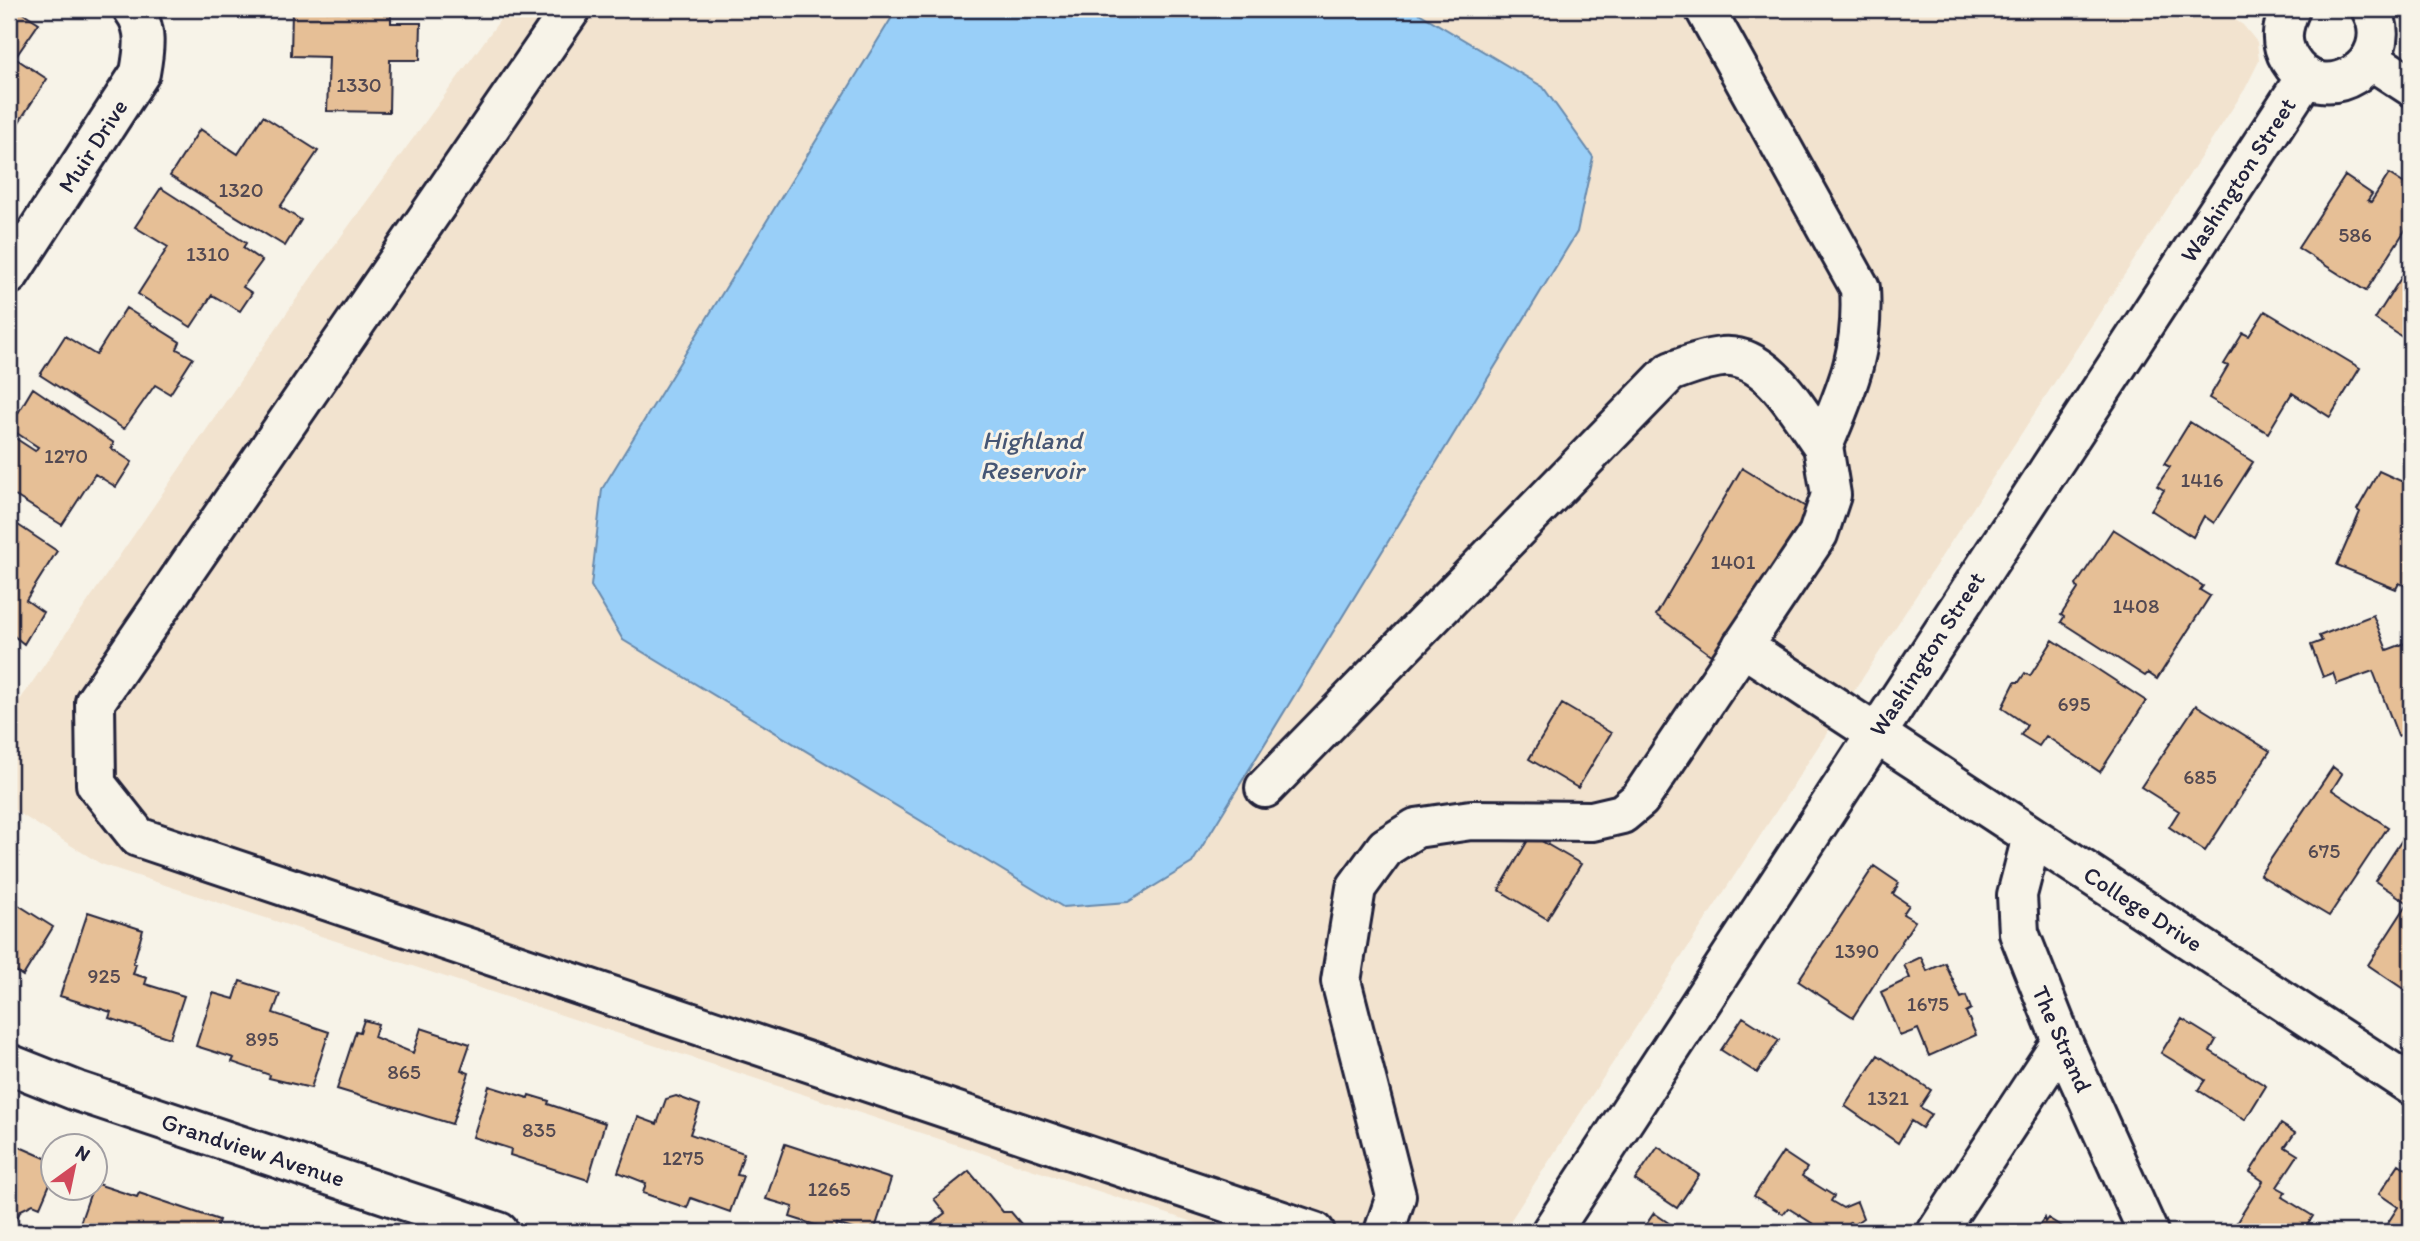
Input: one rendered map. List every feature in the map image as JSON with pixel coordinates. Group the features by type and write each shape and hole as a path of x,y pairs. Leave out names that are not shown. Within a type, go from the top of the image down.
{"street":[{"name":"Muir Drive","path":"9,275 140,74 145,46 140,18 133,9"},
{"path":"570,9 95,702 96,784 138,837 1315,1232"},
{"path":"1705,9 1860,288 1863,325 1853,373 1823,446"},
{"name":"Washington Street","path":"2290,9 2283,24 2283,42 2293,66 2305,78 2336,82 2356,75 2371,60"},
{"path":"2371,9 2379,37 2371,60 2411,86"},
{"name":"Washington Street","path":"1551,1232 2305,78"},
{"path":"1265,788 1670,372 1724,357 1759,366 1784,392 1823,446 1831,495 1818,534 1640,799 1622,814 1592,821 1471,820 1416,828 1385,847 1356,888 1340,981 1396,1196 1384,1232"},
{"name":"College Drive","path":"1742,646 2411,1085"},
{"name":"The Strand","path":"2032,837 2017,895 2019,933 2062,1041 2148,1232"},
{"path":"1937,1232 2062,1041"},
{"name":"Grandview Avenue","path":"9,1064 77,1091 499,1232"}],"shaded area":[{"path":"508,9 2219,9 2243,25 2257,42 2259,61 2245,89 1503,1232 1223,1232 101,864 9,807 9,716 315,272"}],"water":[{"name":"Highland Reservoir","path":"897,9 1412,9 1543,87 1593,157 1577,232 1192,863 1128,902 1063,907 623,640 591,586 602,489"}],"building":[{"path":"9,9 17,9 39,23 15,58 47,79 15,128 9,124"},
{"path":"292,10 391,13 391,23 421,23 420,60 390,60 389,112 327,111 329,57 291,56"},
{"path":"263,116 318,151 280,207 301,220 285,246 170,176 200,129 238,154"},
{"path":"2389,174 2411,188 2411,221 2366,291 2298,248 2345,176 2372,194 2368,200 2371,202"},
{"path":"161,188 246,243 243,248 262,261 243,287 252,293 240,311 212,295 191,327 138,294 168,247 135,227"},
{"path":"2411,262 2411,343 2375,319"},
{"path":"126,308 180,342 177,349 193,358 170,394 155,385 124,429 40,375 65,336 96,355"},
{"path":"2265,311 2360,368 2330,417 2292,393 2268,433 2209,398 2228,366 2224,364 2243,333 2249,336"},
{"path":"33,388 114,443 111,448 132,462 116,487 95,474 62,525 9,492 9,434 35,451 38,447 9,428"},
{"path":"2190,422 2253,462 2214,523 2204,516 2193,537 2151,510 2164,490 2157,486 2170,467 2164,464"},
{"path":"1742,468 1809,509 1719,661 1656,615"},
{"path":"2411,470 2411,588 2399,583 2396,589 2337,565 2360,512 2357,510 2379,471 2405,483"},
{"path":"9,519 57,551 26,600 43,612 24,644 9,632"},
{"path":"2113,529 2203,586 2200,590 2210,596 2157,679 2148,673 2145,676 2061,622 2064,617 2061,615 2078,589 2076,585"},
{"path":"2373,615 2387,650 2411,641 2411,731 2398,736 2373,671 2337,684 2333,673 2323,677 2311,645 2322,641 2319,636"},
{"path":"2053,640 2146,701 2100,772 2046,736 2039,746 2021,735 2027,725 2002,708 2015,682 2019,682 2025,673 2030,676"},
{"path":"1562,704 1611,733 1578,788 1529,759"},
{"path":"2196,705 2270,751 2205,851 2169,827 2179,811 2141,787"},
{"path":"2333,767 2342,774 2332,790 2388,827 2329,916 2260,875"},
{"path":"1531,835 1581,864 1547,919 1499,890"},
{"path":"2402,840 2411,847 2411,994 2368,965 2408,903 2375,881"},
{"path":"1874,866 1899,883 1893,894 1909,905 1903,914 1915,921 1853,1017 1798,981"},
{"path":"9,899 53,927 23,976 9,967"},
{"path":"88,912 143,930 133,964 136,964 133,974 147,978 145,984 184,996 170,1038 109,1018 111,1012 60,996"},
{"path":"1921,957 1927,971 1945,963 1961,998 1966,996 1971,1009 1966,1012 1976,1035 1929,1056 1918,1029 1900,1036 1881,992 1910,978 1904,965"},
{"path":"240,981 280,994 273,1013 329,1032 311,1088 269,1078 270,1075 232,1062 234,1058 196,1046 213,993 234,999"},
{"path":"1743,1017 1779,1040 1757,1073 1721,1050"},
{"path":"2182,1019 2216,1040 2210,1051 2266,1086 2245,1120 2198,1090 2205,1080 2161,1053"},
{"path":"364,1020 378,1024 374,1037 413,1053 421,1028 470,1044 461,1070 469,1073 452,1124 337,1089 356,1031 360,1032"},
{"path":"1878,1055 1931,1090 1920,1107 1931,1114 1922,1128 1911,1121 1898,1143 1845,1106"},
{"path":"489,1086 528,1098 529,1095 549,1101 548,1104 605,1123 588,1180 510,1155 511,1149 473,1137"},
{"path":"676,1096 700,1105 690,1134 744,1153 737,1175 743,1176 730,1212 691,1198 687,1208 643,1193 646,1183 618,1172 638,1117 657,1124 666,1099"},
{"path":"2281,1124 2295,1133 2285,1147 2298,1155 2277,1187 2286,1192 2282,1197 2313,1216 2303,1232 2247,1232 2235,1225 2263,1181 2250,1172"},
{"path":"13,1144 38,1155 38,1202 42,1202 40,1207 33,1204 21,1210 9,1232 9,1154"},
{"path":"785,1144 891,1179 874,1232 862,1232 837,1224 834,1231 790,1217 793,1207 766,1199"},
{"path":"1658,1147 1699,1175 1677,1208 1635,1180"},
{"path":"1783,1152 1807,1168 1802,1176 1834,1196 1831,1201 1843,1208 1857,1202 1863,1218 1853,1225 1850,1222 1843,1232 1826,1232 1788,1208 1783,1214 1754,1196"},
{"path":"2399,1164 2411,1172 2411,1232 2399,1232 2387,1224 2398,1207 2379,1194"},
{"path":"969,1171 1003,1212 1011,1212 1028,1232 921,1232 945,1213 934,1199"},
{"path":"108,1188 137,1197 139,1193 219,1220 215,1232 77,1232 87,1202 108,1202"},
{"path":"1654,1213 1682,1232 1641,1232"},
{"path":"2044,1218 2045,1222 2048,1218 2069,1231 2035,1232"}]}
